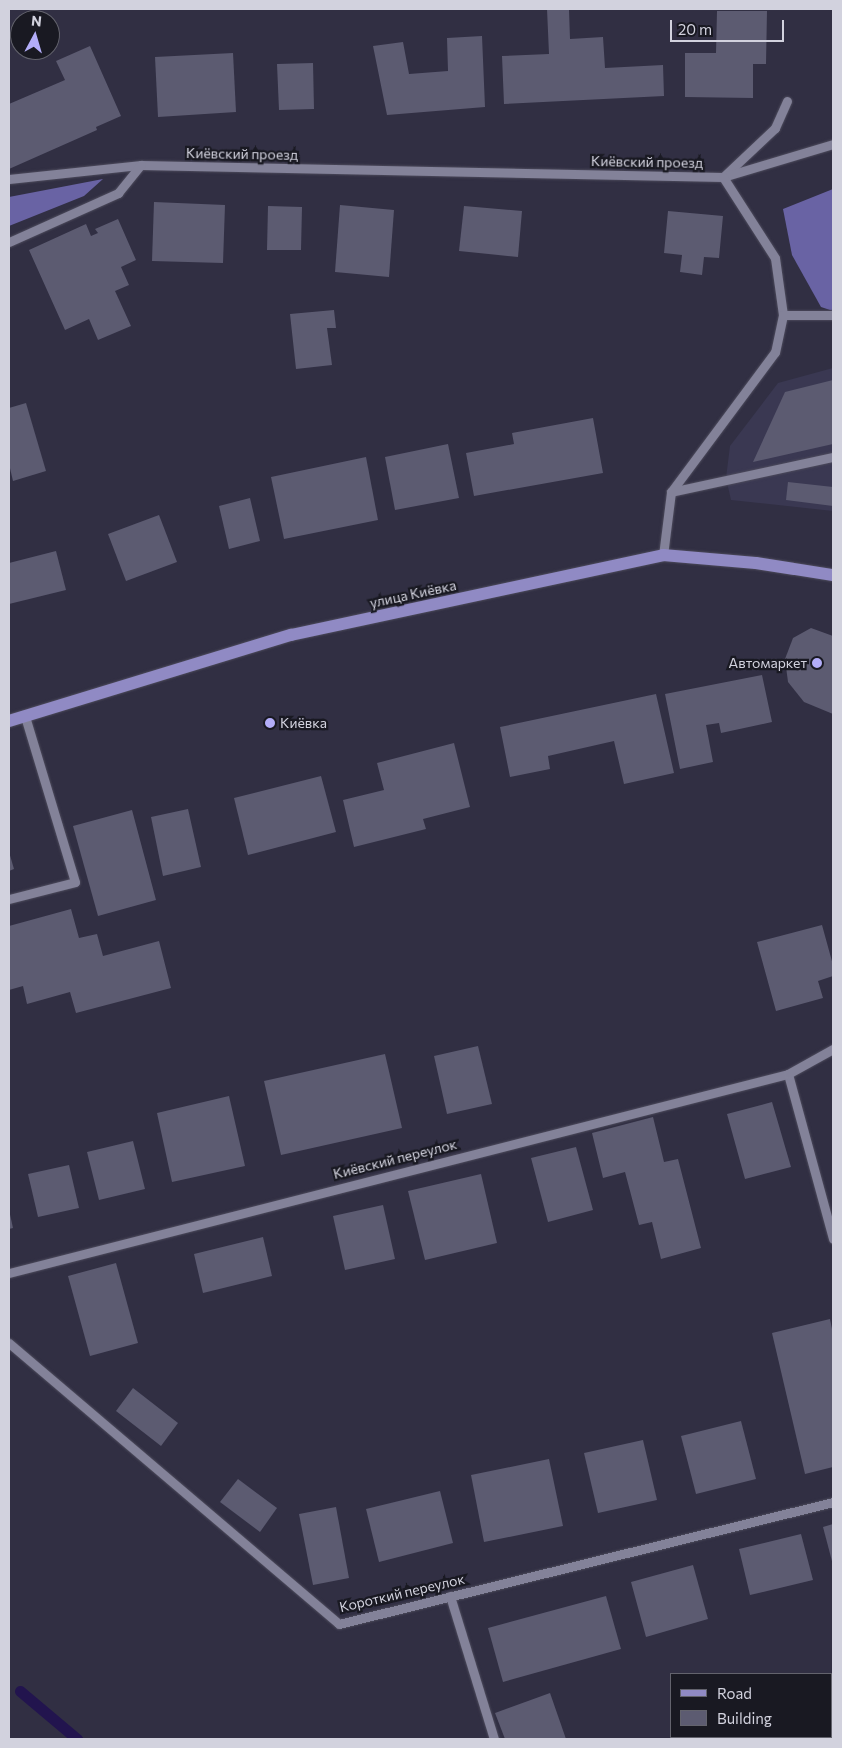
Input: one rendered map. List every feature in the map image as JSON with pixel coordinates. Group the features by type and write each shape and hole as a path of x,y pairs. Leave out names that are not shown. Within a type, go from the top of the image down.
{"main road":[{"name":"улица Киёвка","path":"9,721 291,635 663,555 756,563 833,575"}],"street":[{"path":"663,555 671,492 775,352 783,315 775,258 723,177 775,128 787,101"},
{"name":"Киёвский проезд","path":"9,179 141,165 723,177 833,144"},
{"path":"9,242 118,193 141,165"},
{"path":"783,315 833,315"},
{"path":"671,492 833,457"},
{"path":"9,899 75,882 25,716"},
{"name":"Киёвский переулок","path":"9,1273 788,1074 833,1049"},
{"path":"788,1074 833,1239"},
{"name":"Короткий переулок","path":"9,1343 339,1624 833,1502"},
{"path":"450,1596 494,1739"}],"shaded area":[{"path":"103,179 84,196 9,226 9,197"},
{"path":"833,189 833,311 821,307 792,255 783,209"},
{"path":"833,368 833,511 731,500 726,478 730,446 778,383"}],"building":[{"path":"547,9 569,9 570,39 603,37 605,68 663,65 664,96 504,104 502,56 549,54"},
{"path":"717,11 767,11 766,64 753,64 753,98 685,97 685,53 716,53"},
{"path":"482,36 485,107 387,115 373,46 403,42 409,74 448,71 447,38"},
{"path":"90,46 121,116 96,127 97,130 9,169 9,104 65,80 56,61"},
{"path":"233,53 236,112 158,117 155,57"},
{"path":"313,63 314,109 279,110 277,64"},
{"path":"154,202 225,205 223,263 152,261"},
{"path":"340,205 394,210 389,277 335,272"},
{"path":"268,206 302,207 301,250 267,250"},
{"path":"464,206 522,211 518,257 459,251"},
{"path":"668,211 723,216 719,258 704,257 702,275 680,272 682,255 664,253"},
{"path":"118,219 136,260 121,267 129,285 115,291 131,326 98,340 89,319 65,330 29,250 86,224 91,236 98,233 95,229"},
{"path":"334,310 336,328 327,328 332,365 296,369 290,314"},
{"path":"833,380 833,444 753,462 785,392"},
{"path":"26,403 46,471 13,481 9,464 9,408"},
{"path":"593,418 603,473 474,496 466,453 514,444 512,433"},
{"path":"448,444 459,498 395,510 385,457"},
{"path":"366,457 378,520 284,539 271,477"},
{"path":"788,482 833,487 833,506 786,500"},
{"path":"250,498 260,541 229,549 219,506"},
{"path":"159,515 177,562 126,581 108,534"},
{"path":"56,551 66,590 9,604 9,563"},
{"path":"811,628 833,636 833,714 804,702 788,682 785,659 793,638"},
{"path":"762,675 772,722 721,733 719,723 706,725 713,762 680,769 665,694"},
{"path":"656,694 674,773 624,784 614,741 548,756 550,769 510,777 500,727"},
{"path":"454,743 470,807 423,819 426,829 354,847 343,800 384,790 377,763"},
{"path":"321,776 336,832 248,855 234,798"},
{"path":"188,809 201,867 163,876 151,817"},
{"path":"132,810 156,900 98,916 73,826"},
{"path":"9,852 14,869 9,871"},
{"path":"71,909 79,938 97,934 103,956 159,941 171,988 76,1013 70,992 27,1004 23,986 9,990 9,926"},
{"path":"822,925 833,965 833,976 818,981 823,998 776,1011 757,942"},
{"path":"478,1046 492,1104 447,1114 434,1056"},
{"path":"385,1054 402,1128 281,1155 264,1081"},
{"path":"229,1096 245,1166 172,1182 157,1113"},
{"path":"772,1102 791,1167 745,1179 727,1114"},
{"path":"653,1117 664,1162 678,1159 701,1248 661,1259 652,1222 639,1225 625,1172 603,1178 592,1133"},
{"path":"133,1141 145,1189 99,1200 87,1152"},
{"path":"576,1147 593,1210 548,1222 531,1158"},
{"path":"69,1165 79,1208 38,1217 28,1174"},
{"path":"481,1174 497,1243 425,1260 408,1191"},
{"path":"383,1205 395,1259 345,1270 333,1216"},
{"path":"9,1210 13,1228 9,1229"},
{"path":"263,1237 272,1276 203,1293 194,1254"},
{"path":"116,1263 138,1343 90,1356 68,1276"},
{"path":"830,1319 833,1334 833,1467 805,1474 772,1333"},
{"path":"133,1388 178,1423 161,1446 116,1411"},
{"path":"741,1421 756,1479 696,1494 681,1436"},
{"path":"643,1440 657,1500 598,1513 584,1453"},
{"path":"549,1459 563,1526 484,1542 471,1475"},
{"path":"238,1479 277,1508 260,1532 220,1502"},
{"path":"440,1491 453,1543 379,1562 366,1509"},
{"path":"336,1507 349,1578 313,1585 299,1514"},
{"path":"833,1524 833,1565 823,1527"},
{"path":"801,1534 813,1580 750,1595 739,1549"},
{"path":"693,1565 708,1619 646,1637 631,1582"},
{"path":"606,1596 621,1649 503,1682 488,1628"},
{"path":"550,1693 566,1739 505,1739 495,1713"}],"waterway":[{"path":"20,1691 77,1739"}],"place":[{"name":"Автомаркет","path":"817,663"},
{"name":"Киёвка","path":"270,723"}]}
